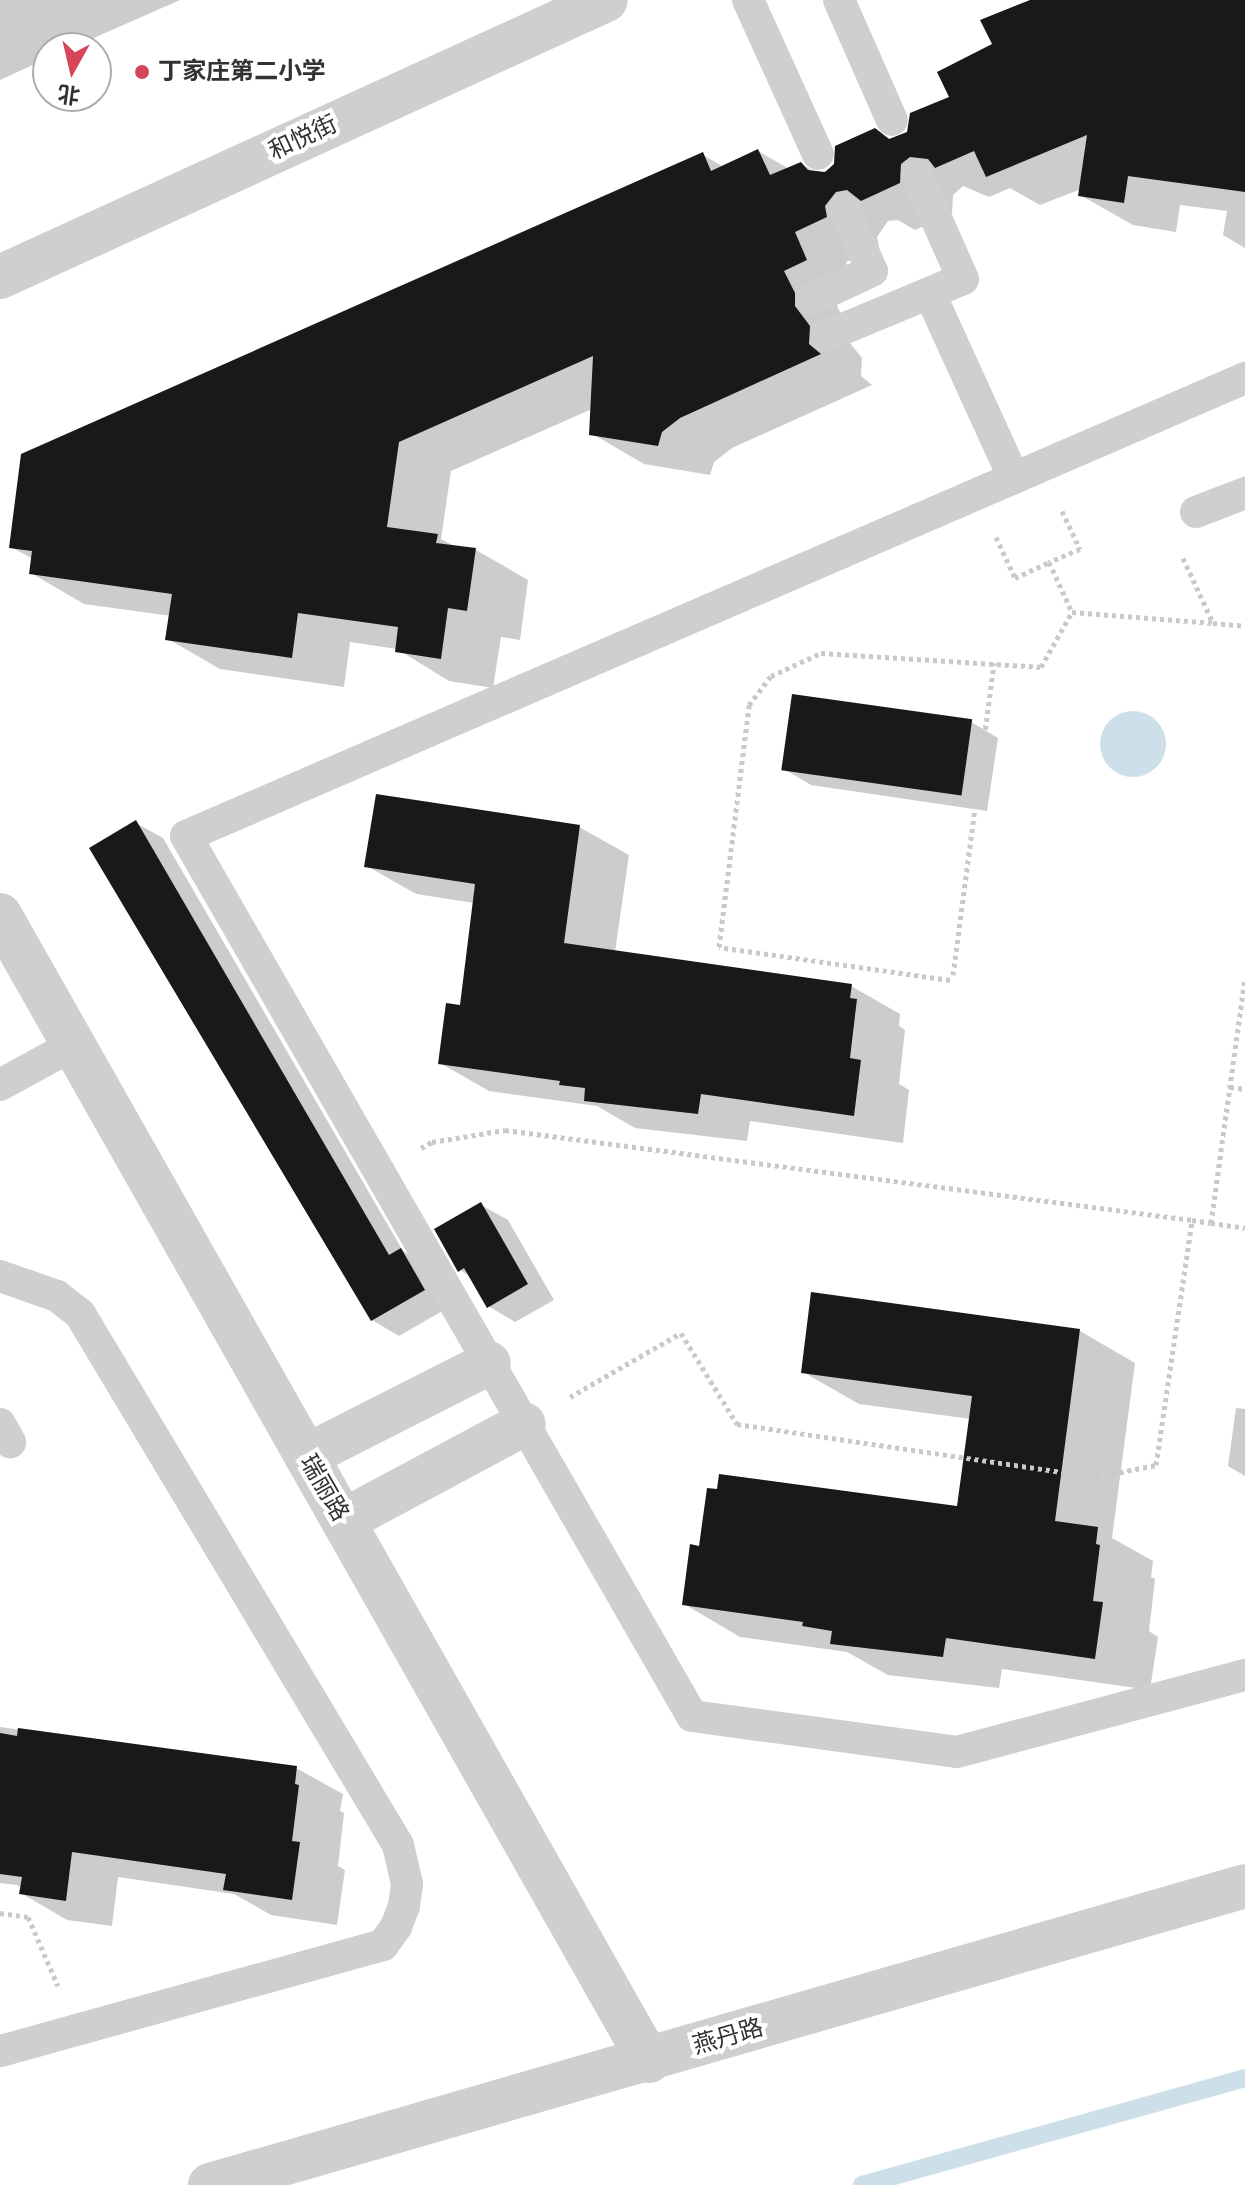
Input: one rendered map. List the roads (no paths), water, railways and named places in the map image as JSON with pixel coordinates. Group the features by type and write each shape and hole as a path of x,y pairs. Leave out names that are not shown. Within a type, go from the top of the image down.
{"street":[{"name":"和悦街","path":"0,277 606,0"},
{"name":"瑞丽路","path":"0,915 649,2061"},
{"path":"306,1456 489,1363"},
{"path":"343,1521 524,1424"},
{"name":"燕丹路","path":"210,2185 649,2061 1245,1886"}],"lane":[{"path":"748,0 818,154"},
{"path":"839,0 892,120"},
{"path":"826,336 963,279 917,175"},
{"path":"812,299 872,271 844,209"},
{"path":"930,294 1028,472"},
{"path":"1245,378 186,836 692,1716 957,1752 1245,1675"},
{"path":"1196,512 1245,493"},
{"path":"0,1085 73,1045"},
{"path":"0,1276 57,1296 80,1314 398,1845 407,1884 404,1906 396,1927 383,1945 0,2051"}],"waterway":[{"path":"862,2185 1245,2078"}],"place":[{"name":"丁家庄第二小学","path":"142,72"}]}
